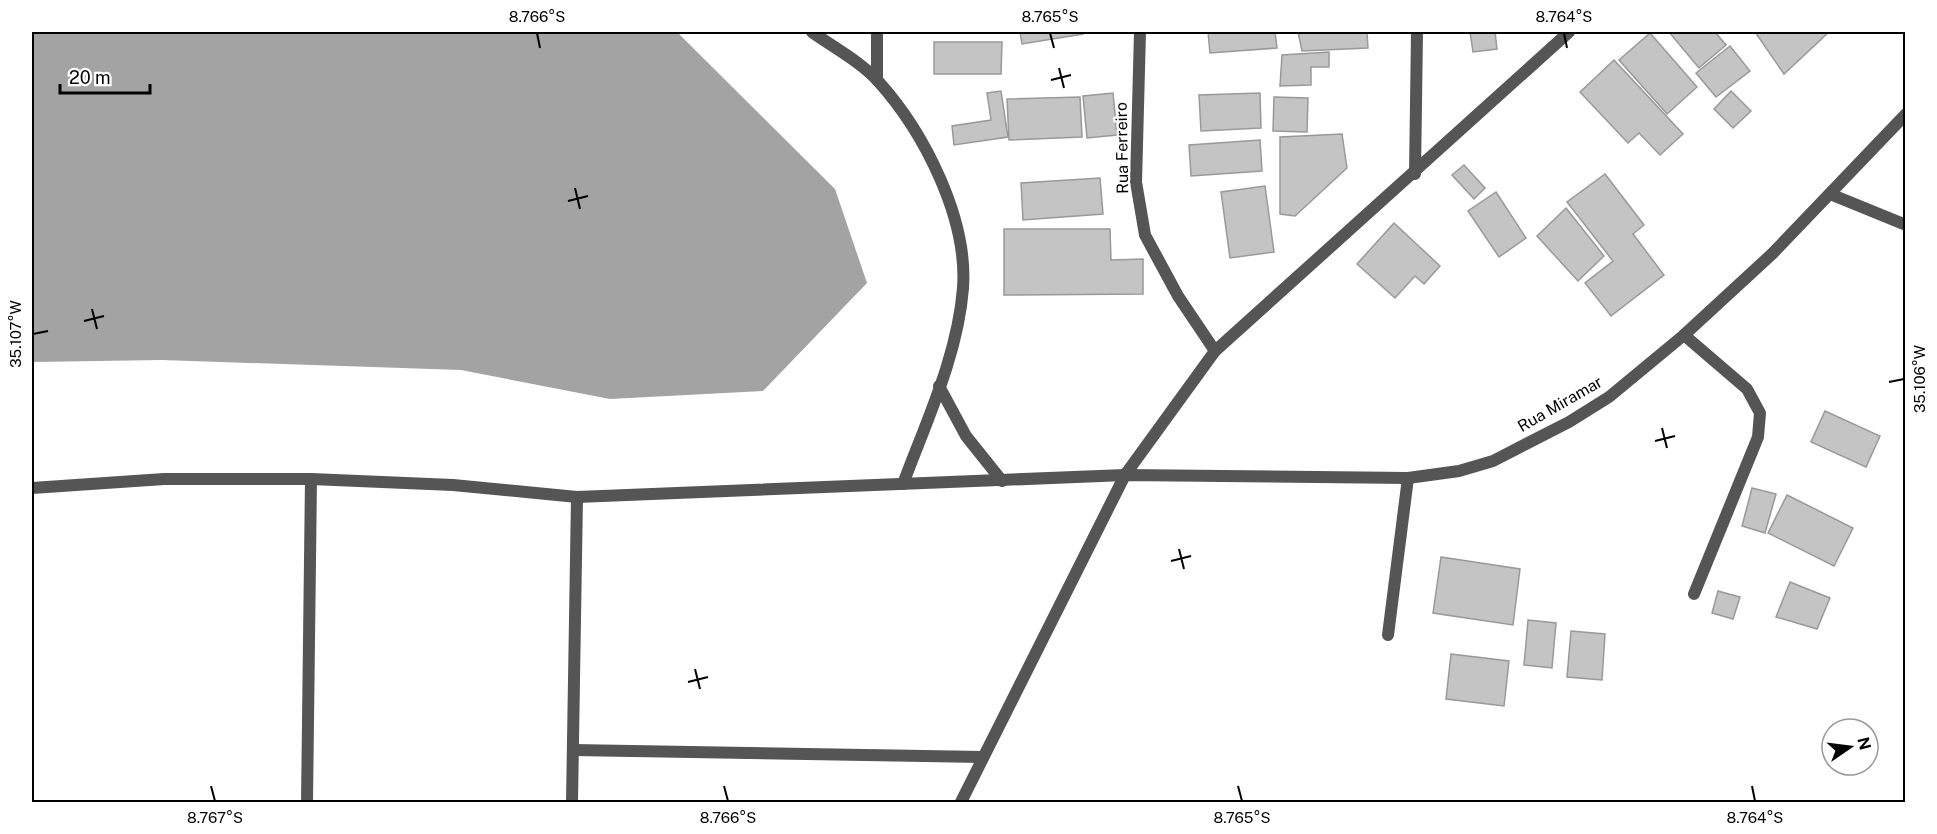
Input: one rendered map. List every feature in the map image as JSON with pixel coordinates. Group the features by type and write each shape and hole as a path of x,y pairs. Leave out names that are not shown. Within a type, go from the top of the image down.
{"street":[{"path":"812,32 877,80 919,137 944,186 959,234 963,287 951,346 939,386 903,484"},
{"path":"877,32 877,80"},
{"name":"Rua Ferreiro","path":"1140,32 1136,182 1145,235 1178,296 1215,351"},
{"path":"1415,174 1417,32"},
{"path":"961,802 1125,475 1215,351 1415,174 1569,32"},
{"name":"Rua Miramar","path":"32,488 164,479 312,479 453,485 577,497 1125,475 1408,478 1459,471 1493,461 1569,422 1609,396 1684,335 1773,253 1905,114"},
{"path":"1830,194 1905,225"},
{"path":"1684,335 1748,389 1760,413 1758,437 1694,594"},
{"path":"939,386 966,436 1002,481"},
{"path":"1388,634 1408,478"},
{"path":"307,802 312,479"},
{"path":"572,802 577,497"},
{"path":"573,750 983,757"}],"shaded area":[{"path":"32,32 677,32 835,189 867,283 763,391 610,399 461,370 162,360 32,362"}],"building":[{"path":"1020,32 1083,32 1083,34 1022,44"},
{"path":"1208,32 1275,32 1277,48 1210,53"},
{"path":"1298,32 1367,32 1368,48 1302,51"},
{"path":"1470,32 1495,32 1497,49 1473,52"},
{"path":"1669,32 1715,32 1726,45 1699,68"},
{"path":"1755,32 1829,32 1784,74"},
{"path":"1650,33 1697,87 1667,114 1619,60"},
{"path":"934,42 1002,42 1001,74 934,74"},
{"path":"1730,46 1750,71 1716,97 1696,73"},
{"path":"1329,52 1329,67 1311,67 1311,85 1280,86 1282,55"},
{"path":"1614,60 1683,134 1660,155 1639,133 1628,143 1580,92"},
{"path":"1001,91 1008,137 954,145 952,126 991,120 987,93"},
{"path":"1731,91 1751,111 1733,128 1714,109"},
{"path":"1113,93 1117,135 1087,138 1083,96"},
{"path":"1260,93 1261,128 1201,131 1199,95"},
{"path":"1080,97 1082,137 1009,140 1007,99"},
{"path":"1274,97 1308,98 1307,132 1273,131"},
{"path":"1342,134 1347,168 1295,216 1280,214 1280,137"},
{"path":"1260,140 1262,171 1191,176 1189,145"},
{"path":"1464,165 1485,188 1474,199 1452,175"},
{"path":"1605,174 1644,225 1633,234 1664,275 1611,316 1585,283 1613,261 1567,202"},
{"path":"1100,178 1103,214 1023,220 1021,183"},
{"path":"1265,186 1274,252 1230,258 1221,192"},
{"path":"1496,192 1526,238 1499,257 1468,211"},
{"path":"1566,208 1604,256 1578,281 1537,236"},
{"path":"1394,223 1440,266 1424,284 1415,276 1395,298 1357,264"},
{"path":"1004,229 1110,229 1111,260 1143,259 1143,294 1004,295"},
{"path":"1825,411 1880,436 1866,467 1811,442"},
{"path":"1752,488 1776,494 1765,533 1742,526"},
{"path":"1787,495 1853,528 1834,566 1768,533"},
{"path":"1441,557 1520,569 1513,625 1433,613"},
{"path":"1790,582 1830,598 1817,629 1776,617"},
{"path":"1718,591 1740,597 1733,619 1712,613"},
{"path":"1528,620 1556,623 1552,668 1524,665"},
{"path":"1571,631 1605,634 1602,680 1567,677"},
{"path":"1451,654 1509,661 1504,706 1446,699"}]}
